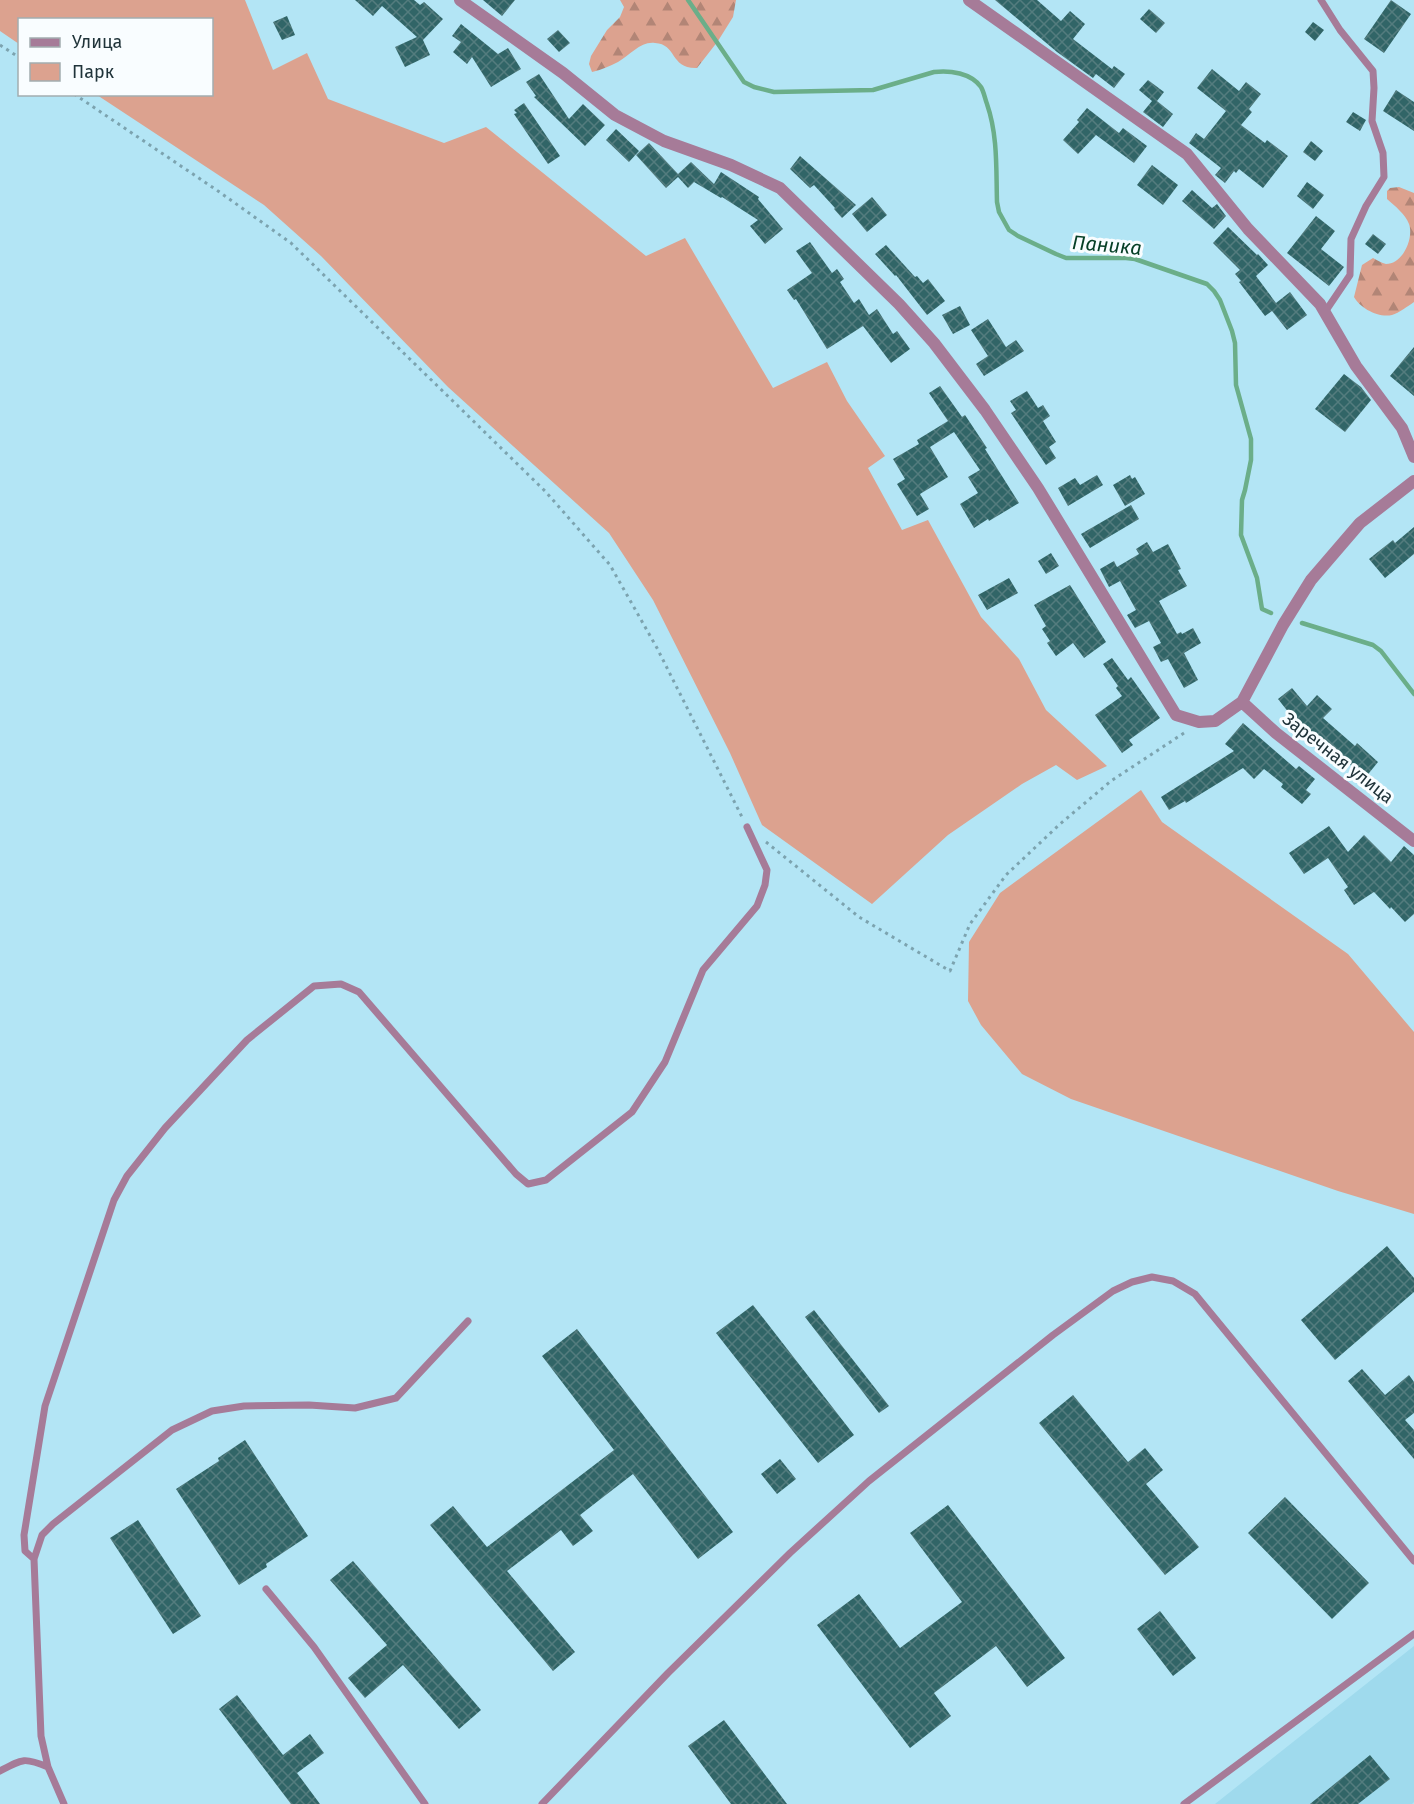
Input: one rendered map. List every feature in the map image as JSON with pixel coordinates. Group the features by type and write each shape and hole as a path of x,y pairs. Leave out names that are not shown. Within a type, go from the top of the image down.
{"street":[{"path":"460,0 563,73 615,116 664,141 731,165 780,188 899,304 934,344 985,410 1038,488 1176,715 1199,722 1215,721 1242,702 1283,625 1311,580 1360,522 1414,482"},
{"path":"969,0 1187,154 1248,229 1320,304 1356,366 1402,428 1414,457"},
{"name":"Заречная улица","path":"1242,702 1276,733 1414,841"}],"lane":[{"path":"1321,0 1373,71 1372,121 1383,153 1384,177 1366,206 1351,239 1350,275 1325,312"},
{"path":"34,1559 25,1551 24,1535 45,1406 114,1200 127,1176 165,1128 247,1040 314,986 341,984 359,992 516,1174 528,1184 546,1180 632,1112 665,1062 703,970 757,906 765,885 767,870 747,826"},
{"path":"542,1804 668,1673 790,1553 869,1481 1053,1335 1113,1291 1132,1282 1152,1277 1173,1281 1195,1294 1414,1561"},
{"path":"64,1804 48,1767 41,1736 34,1559 42,1536 172,1430 212,1411 244,1406 309,1405 355,1408 396,1398 468,1321"},
{"path":"266,1589 314,1647 425,1804"},
{"path":"1184,1804 1414,1634"},
{"path":"0,1771 18,1761 31,1760 48,1767"}],"path":[{"path":"0,45 18,57"},
{"path":"77,96 291,243 545,491 610,565 657,648 747,826 859,917 950,971 970,924 1006,875 1060,824 1111,781 1199,722"}],"shaded area":[{"path":"1414,1646 1414,1802 1412,1804 1215,1804"}],"green space":[{"path":"0,0 245,0 273,70 307,53 328,99 444,143 486,127 646,256 685,238 773,388 827,362 847,401 885,456 868,468 902,530 928,520 981,617 1019,659 1046,710 1107,766 1077,780 1056,765 1022,784 948,835 872,904 762,825 730,753 653,600 609,533 448,387 321,256 264,205 99,96 213,96 213,18 18,18 18,43 0,31"},
{"path":"620,0 736,0 733,17 697,68 682,65 662,44 650,43 640,46 618,62 592,72 589,64 591,56 607,30 620,17 624,7"},
{"path":"1399,187 1414,193 1414,302 1395,314 1387,316 1375,314 1354,297 1362,265 1373,258 1386,264 1392,263 1406,249 1410,236 1409,224 1400,210 1387,199 1387,191 1390,188"},
{"path":"1141,790 1162,822 1348,954 1414,1032 1414,1214 1338,1191 1071,1099 1022,1074 981,1025 968,1001 969,942 1000,893"}],"building":[{"path":"355,0 414,0 420,5 424,2 443,19 423,40 430,55 405,67 395,47 417,37 382,6 373,16"},
{"path":"483,0 515,0 502,16"},
{"path":"995,0 1037,0 1061,21 1070,11 1085,24 1073,39 1112,69 1114,66 1125,74 1114,88 1096,74 1093,78 1057,52"},
{"path":"1391,0 1411,14 1384,53 1364,39"},
{"path":"1149,9 1165,23 1156,33 1140,19"},
{"path":"287,16 295,35 282,40 273,22"},
{"path":"1313,22 1324,30 1315,41 1305,32"},
{"path":"461,24 498,54 508,48 521,69 491,87 472,57 467,64 453,52 461,42 452,36"},
{"path":"558,30 570,43 559,52 547,39"},
{"path":"1212,69 1239,91 1246,82 1261,94 1249,109 1252,112 1241,125 1265,143 1267,140 1288,156 1263,188 1239,169 1236,173 1234,171 1225,183 1215,175 1221,168 1189,143 1196,133 1204,139 1226,111 1197,88"},
{"path":"539,74 569,119 583,104 605,125 585,146 534,97 536,96 526,82"},
{"path":"1148,80 1164,92 1157,101 1173,114 1163,127 1143,112 1152,101 1139,90"},
{"path":"1396,90 1414,102 1414,131 1383,111"},
{"path":"524,103 560,156 548,164 514,114 517,113 514,110"},
{"path":"1087,108 1119,133 1123,128 1147,146 1134,163 1096,135 1078,154 1063,140 1079,122 1077,120"},
{"path":"1353,112 1366,120 1360,131 1346,122"},
{"path":"616,129 639,151 629,162 606,140"},
{"path":"1311,141 1323,151 1315,161 1303,152"},
{"path":"649,143 678,174 691,162 714,184 721,172 759,197 758,199 783,229 765,244 750,226 758,220 722,197 694,182 688,188 678,177 666,188 636,155"},
{"path":"800,156 856,205 842,218 814,185 810,188 790,169"},
{"path":"1152,165 1178,185 1163,205 1137,185"},
{"path":"1307,182 1324,195 1313,209 1297,196"},
{"path":"1192,190 1212,208 1217,204 1226,216 1214,229 1182,201"},
{"path":"872,197 887,215 867,232 852,214"},
{"path":"1316,216 1335,231 1321,249 1344,267 1329,286 1287,253"},
{"path":"1228,227 1268,265 1256,276 1276,303 1290,292 1307,315 1287,330 1272,311 1265,316 1239,282 1241,281 1235,274 1240,270 1213,243"},
{"path":"1373,234 1386,244 1378,254 1365,244"},
{"path":"810,242 832,273 837,269 844,279 840,282 854,303 859,299 869,315 877,309 893,334 897,331 910,349 891,363 863,326 827,349 796,299 794,300 787,290 812,273 796,251"},
{"path":"886,245 915,277 917,276 923,283 928,279 945,301 927,315 896,275 875,254"},
{"path":"960,306 970,325 953,334 942,315"},
{"path":"988,319 1006,347 1016,340 1024,351 984,376 976,364 988,356 971,330"},
{"path":"1414,347 1414,396 1390,376"},
{"path":"1344,374 1361,387 1371,400 1345,432 1315,409"},
{"path":"940,386 962,417 965,415 1019,503 974,528 960,504 978,493 968,477 980,470 954,432 930,447 948,477 920,494 929,509 917,516 897,484 905,479 893,459 919,444 917,440 948,421 929,393"},
{"path":"1027,391 1038,408 1043,405 1050,416 1043,421 1056,442 1049,447 1056,458 1046,465 1011,413 1016,410 1010,401"},
{"path":"1097,475 1103,485 1068,506 1058,488 1075,478 1080,485"},
{"path":"1130,475 1132,479 1135,477 1145,494 1125,506 1113,485"},
{"path":"1131,505 1139,519 1090,548 1081,534"},
{"path":"1414,527 1414,554 1385,578 1369,559 1393,540 1395,543"},
{"path":"1147,542 1153,552 1168,544 1187,586 1159,601 1177,634 1193,628 1201,643 1184,653 1198,680 1184,688 1168,659 1161,662 1153,647 1161,643 1149,621 1135,628 1127,615 1136,610 1120,581 1109,587 1100,569 1114,561 1117,567 1139,554 1136,549"},
{"path":"1051,553 1059,566 1046,574 1038,561"},
{"path":"1009,578 1018,593 987,610 978,595"},
{"path":"1070,585 1106,642 1084,658 1073,643 1056,656 1047,643 1050,641 1042,629 1046,626 1034,605"},
{"path":"1112,658 1128,680 1131,677 1160,718 1129,740 1133,745 1122,753 1095,715 1122,696 1103,664"},
{"path":"1292,688 1307,706 1317,695 1332,709 1323,718 1355,746 1357,743 1378,762 1365,778 1337,753 1332,758 1307,735 1304,738 1290,724 1292,721 1286,715 1289,713 1278,699"},
{"path":"1243,723 1296,769 1299,766 1315,779 1306,790 1311,794 1302,804 1281,787 1283,784 1264,769 1254,779 1243,768 1186,803 1185,801 1169,810 1161,797 1234,751 1225,744"},
{"path":"1329,826 1348,852 1364,835 1391,862 1404,846 1414,855 1414,914 1405,922 1374,892 1354,905 1344,890 1348,887 1328,858 1304,874 1289,853"},
{"path":"1387,1246 1414,1278 1414,1292 1335,1360 1301,1320"},
{"path":"753,1305 854,1435 818,1463 716,1333"},
{"path":"814,1310 889,1406 879,1413 805,1317"},
{"path":"577,1329 733,1532 698,1559 633,1474 580,1515 593,1531 573,1546 561,1530 507,1571 575,1652 553,1671 430,1525 453,1506 487,1547 614,1450 542,1356"},
{"path":"1362,1369 1385,1395 1409,1375 1414,1382 1414,1413 1405,1420 1414,1430 1414,1459 1348,1381"},
{"path":"1073,1395 1128,1462 1145,1448 1163,1470 1146,1484 1199,1547 1165,1575 1039,1423"},
{"path":"245,1440 308,1536 239,1585 176,1489 219,1461 218,1458"},
{"path":"780,1459 796,1479 777,1494 761,1474"},
{"path":"1285,1497 1369,1583 1332,1619 1248,1533"},
{"path":"948,1505 1065,1658 1027,1687 996,1646 934,1693 951,1716 910,1748 817,1625 859,1594 900,1648 962,1602 910,1533"},
{"path":"138,1520 201,1616 173,1634 110,1538"},
{"path":"353,1561 481,1710 459,1729 403,1665 365,1698 348,1678 387,1645 330,1580"},
{"path":"1160,1611 1196,1658 1173,1676 1137,1629"},
{"path":"237,1695 283,1755 310,1734 324,1753 297,1773 320,1804 291,1804 219,1709"},
{"path":"724,1720 787,1804 731,1804 688,1746"},
{"path":"1370,1755 1390,1779 1358,1804 1310,1804"}],"waterway":[{"name":"Паника","path":"688,0 744,82 754,87 774,92 873,90 940,71 953,72 972,78 982,89 991,116 996,153 997,202 999,212 1009,230 1066,258 1135,259 1207,284 1214,291 1232,331 1235,343 1236,385 1251,439 1251,460 1242,500 1241,535 1257,578 1262,609 1271,613"},
{"name":"Паника","path":"1302,623 1373,645 1381,651 1414,694"}]}
